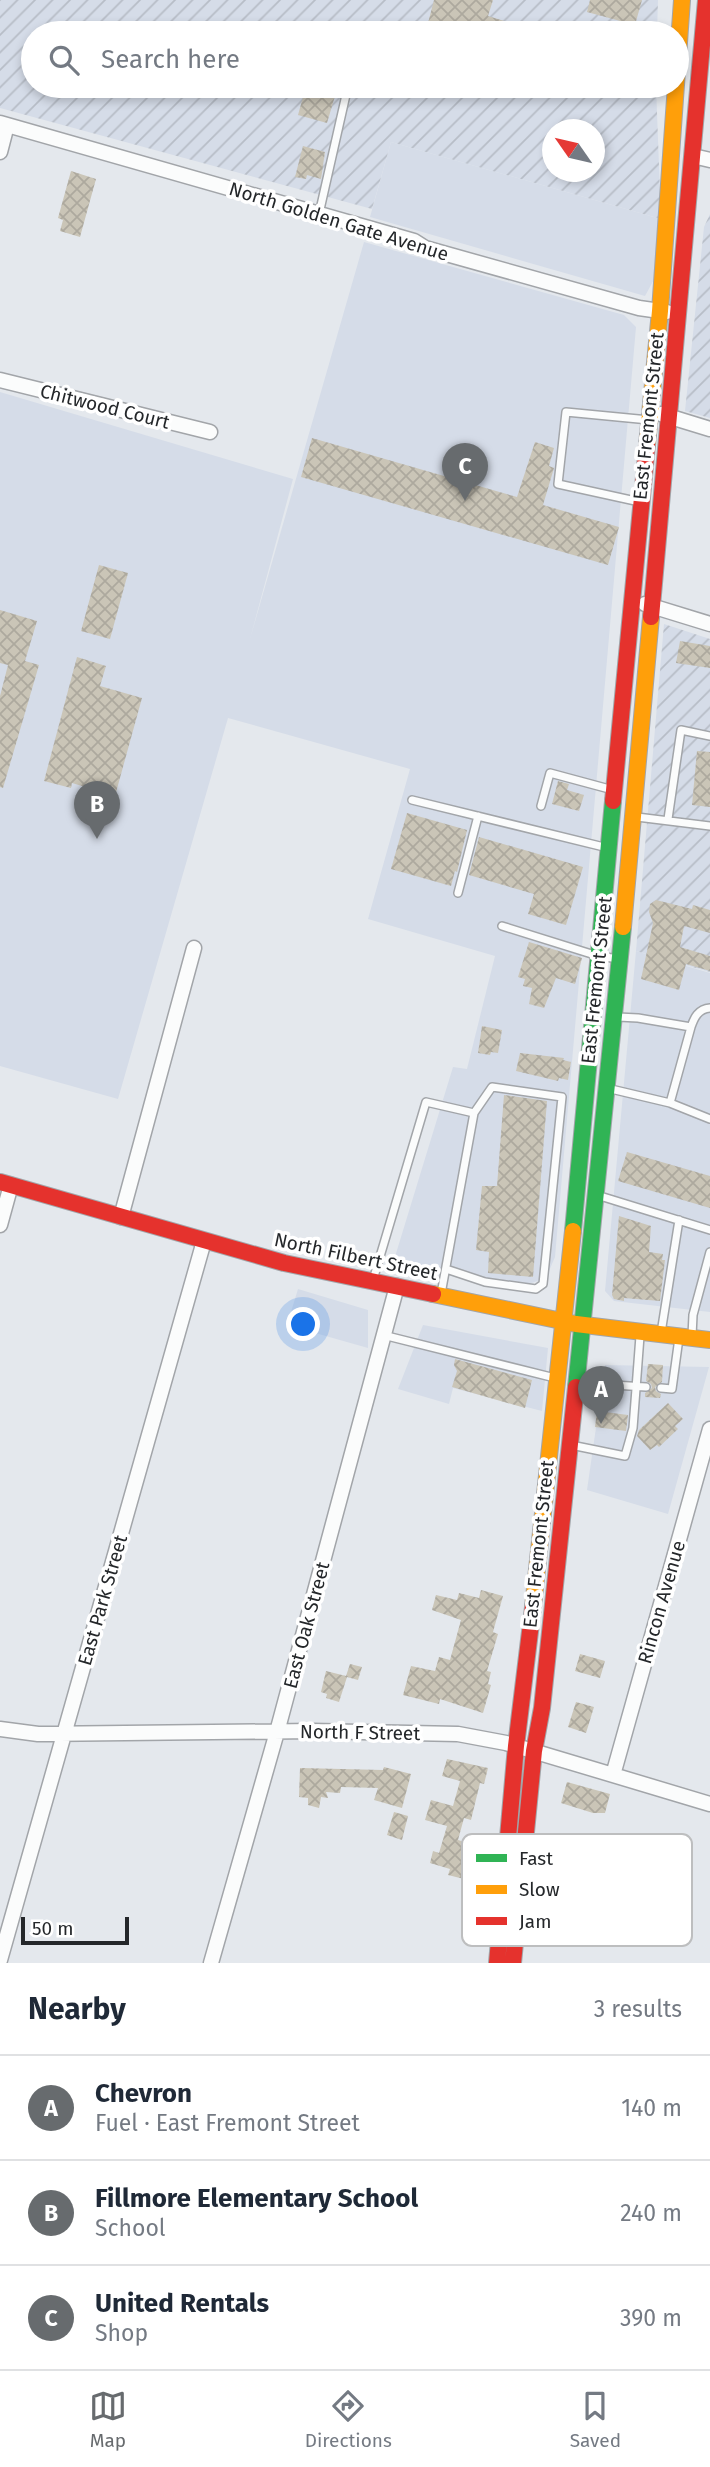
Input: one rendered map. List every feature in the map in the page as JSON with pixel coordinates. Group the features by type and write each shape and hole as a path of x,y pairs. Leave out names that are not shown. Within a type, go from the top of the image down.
{"main road":[{"name":"East Fremont Street","path":"681,21 682,0"},
{"name":"East Fremont Street","path":"526,1834 534,1751 542,1708 615,1017 706,0"},
{"name":"East Fremont Street","path":"508,1834 564,1321 660,311 675,98"},
{"name":"North Filbert Street","path":"6,1184 284,1263 582,1325 710,1339"}],"street":[{"name":"North Golden Gate Avenue","path":"4,124 414,241 425,248 477,263 639,308 679,314"},
{"path":"0,152 4,124"},
{"path":"693,156 710,160"},
{"name":"Chitwood Court","path":"0,380 211,432"},
{"path":"649,415 670,417 710,429"},
{"path":"631,599 710,624"},
{"path":"121,1217 194,948"},
{"path":"0,1224 6,1184"},
{"name":"East Park Street","path":"0,1960 204,1241"},
{"name":"East Oak Street","path":"211,1963 277,1732 397,1286"},
{"name":"Rincon Avenue","path":"613,1775 710,1429"},
{"name":"North F Street","path":"0,1729 37,1734 458,1734 516,1746 710,1804"}],"lane":[{"path":"319,214 345,98"},
{"path":"641,503 558,484 566,412 649,415"},
{"path":"668,820 681,730 710,736"},
{"path":"541,806 550,773 614,790"},
{"path":"412,800 608,848"},
{"path":"458,893 478,816"},
{"path":"633,816 710,826"},
{"path":"502,926 598,956 620,959"},
{"path":"670,1103 695,1016 710,1008"},
{"path":"615,1017 691,1027"},
{"path":"441,1296 474,1113 492,1087 562,1097 543,1284 536,1289 485,1282 446,1269"},
{"path":"607,1088 670,1103 710,1119"},
{"path":"372,1280 426,1102 474,1113"},
{"path":"561,1109 604,1114"},
{"path":"596,1195 710,1230"},
{"path":"661,1333 679,1220"},
{"path":"661,1388 672,1389 710,1252"},
{"path":"546,1253 589,1259"},
{"path":"550,1442 625,1456 633,1428 640,1332"},
{"path":"383,1335 576,1383 646,1387"}],"shaded area":[{"path":"0,0 658,0 657,21 21,21 21,98 656,98 661,219 391,142 372,209 0,108"},
{"path":"391,142 661,219 657,274 645,296 370,217"},
{"path":"710,214 710,418 685,411 704,227"},
{"path":"364,242 624,315 636,327 555,1257 546,1278 520,1287 394,1260 453,1067 467,1069 495,956 368,919 410,769 228,718 118,1099 0,1066 0,392 293,479 250,639"},
{"path":"664,624 710,639 710,972 636,951"},
{"path":"636,951 710,973 710,1312 614,1301 605,1291"},
{"path":"298,1289 368,1310 368,1348 287,1325"},
{"path":"423,1325 548,1348 542,1411 453,1388 449,1404 398,1389"},
{"path":"605,1365 709,1367 668,1514 587,1490"}],"building":[{"path":"434,0 493,0 488,16 504,21 429,21"},
{"path":"590,0 642,0 636,21 620,21 587,12"},
{"path":"303,98 334,98 327,123 298,115"},
{"path":"303,146 325,152 321,179 307,175 306,179 295,177"},
{"path":"71,171 96,179 80,237 60,231 63,220 58,218"},
{"path":"312,438 517,497 535,442 554,448 549,466 554,468 543,505 619,527 608,565 301,477"},
{"path":"99,565 128,573 110,639 81,631"},
{"path":"0,610 37,621 25,661 39,665 3,788 0,787 0,696 8,665 0,663"},
{"path":"680,641 710,646 710,668 676,663"},
{"path":"77,657 106,666 100,686 142,698 115,796 72,783 71,788 44,781"},
{"path":"697,751 710,752 710,807 692,805"},
{"path":"558,781 569,784 567,790 584,795 579,811 552,804"},
{"path":"407,813 467,830 451,886 391,869"},
{"path":"479,837 583,867 566,925 528,914 534,894 469,875"},
{"path":"656,900 692,909 693,905 710,910 710,933 684,926 680,947 710,956 710,971 686,964 679,990 641,979 653,923 649,912 650,904"},
{"path":"529,942 582,958 575,984 556,978 544,1008 529,1004 532,988 523,986 525,979 518,977"},
{"path":"482,1026 502,1030 498,1053 478,1053"},
{"path":"520,1053 564,1058 563,1060 571,1062 568,1080 559,1078 558,1081 516,1071"},
{"path":"504,1095 547,1101 533,1277 488,1273 489,1252 476,1250 482,1186 497,1186"},
{"path":"627,1152 710,1176 710,1208 618,1181"},
{"path":"619,1216 651,1226 649,1252 663,1254 662,1260 665,1260 660,1301 624,1298 624,1301 614,1299 612,1295"},
{"path":"455,1359 532,1380 525,1408 452,1387 457,1371"},
{"path":"648,1364 663,1365 662,1382 655,1387 661,1394 660,1398 645,1397 645,1393 652,1388 646,1381"},
{"path":"668,1403 683,1419 675,1426 678,1429 659,1447 657,1445 650,1450 637,1436 639,1430"},
{"path":"597,1411 628,1415 626,1431 595,1427"},
{"path":"481,1590 503,1596 493,1632 498,1634 487,1671 491,1672 488,1684 491,1685 483,1713 440,1699 439,1704 403,1695 411,1666 435,1671 439,1657 450,1660 461,1620 432,1610 436,1595 457,1600 459,1593 479,1598"},
{"path":"580,1654 605,1661 600,1678 575,1671"},
{"path":"350,1664 362,1667 358,1680 347,1677 339,1702 326,1698 327,1694 321,1692 326,1671 346,1676"},
{"path":"576,1702 594,1707 586,1733 568,1727"},
{"path":"447,1759 488,1768 484,1784 480,1783 471,1820 464,1818 458,1840 462,1841 462,1878 448,1875 450,1869 430,1863 433,1851 439,1853 447,1826 425,1820 431,1800 453,1806 460,1781 442,1776"},
{"path":"384,1767 411,1774 402,1808 374,1800 378,1788 341,1787 340,1793 326,1792 328,1798 321,1797 319,1808 308,1805 308,1798 299,1797 300,1768 383,1770"},
{"path":"567,1782 610,1794 605,1813 593,1813 561,1803"},
{"path":"394,1812 408,1816 402,1840 387,1835"}],"traffic: fast":[{"path":"573,1231 613,801"},
{"path":"576,1387 623,927"}],"traffic: slow":[{"path":"681,21 682,0"},
{"path":"647,445 660,311 675,98"},
{"path":"623,927 651,617"},
{"path":"533,1607 573,1231"},
{"path":"433,1294 576,1324 710,1340"}],"traffic: jam":[{"path":"651,617 706,0"},
{"path":"613,801 647,445"},
{"path":"0,1182 284,1263 433,1294"},
{"path":"526,1834 576,1387"},
{"path":"508,1834 533,1607"},
{"path":"497,1963 498,1946"},
{"path":"513,1963 515,1946"}],"place":[{"name":"United Rentals","path":"465,501"},
{"name":"Fillmore Elementary School","path":"97,839"},
{"name":"Chevron","path":"601,1424"}]}
